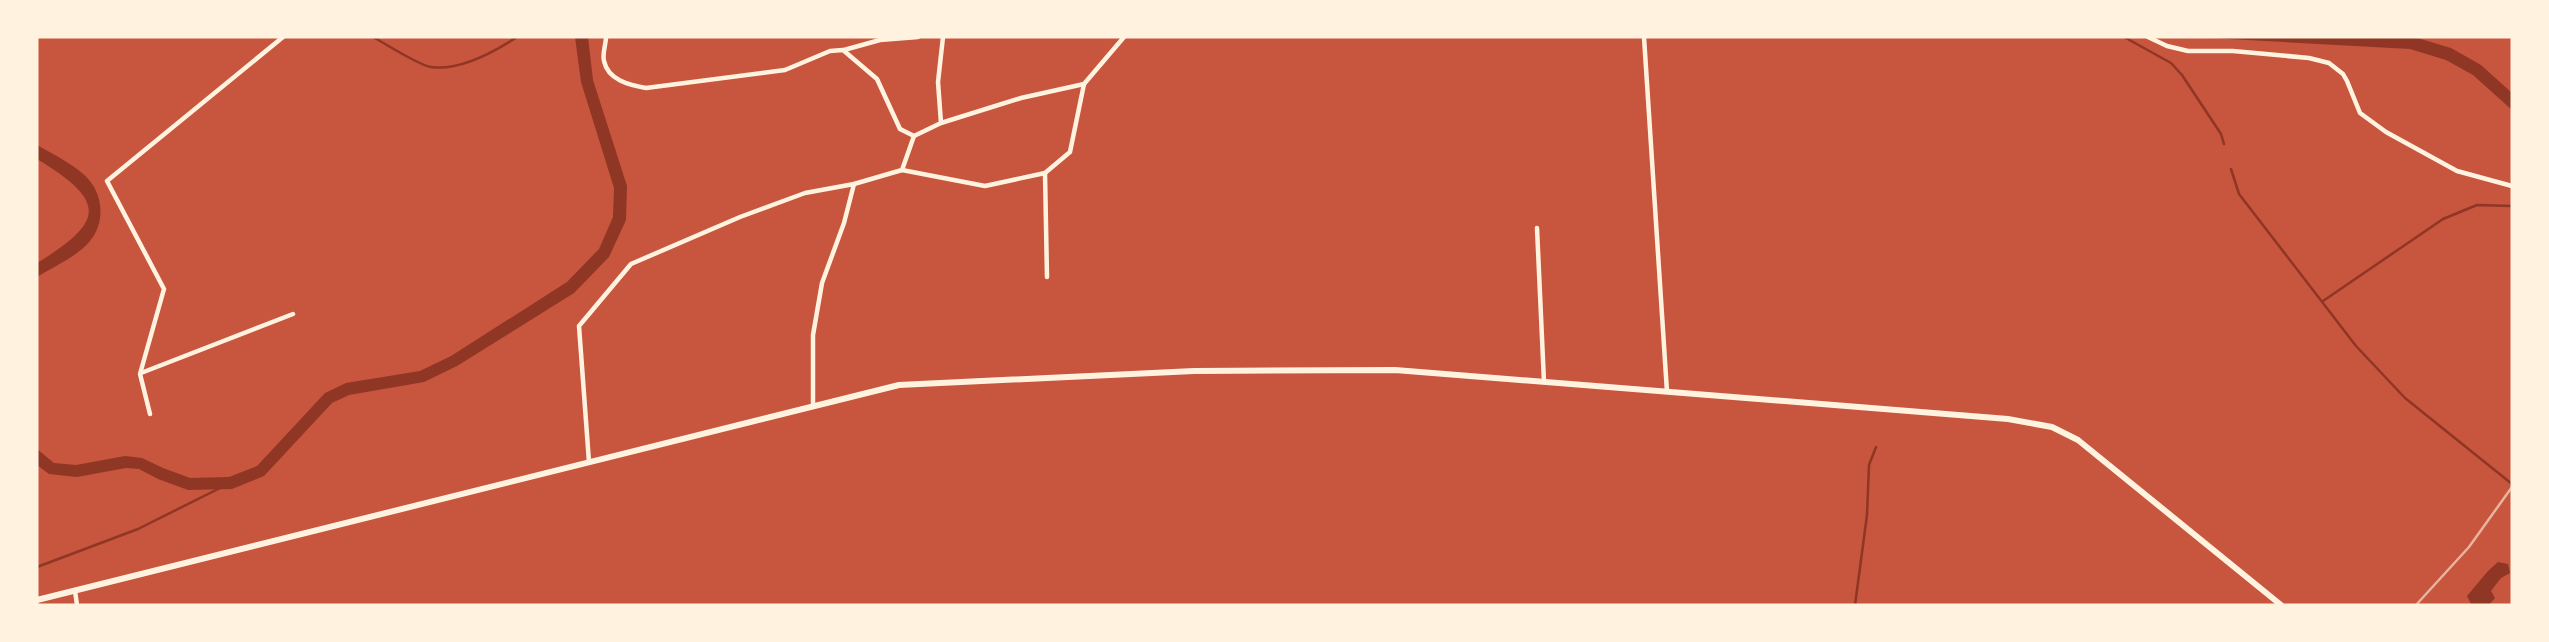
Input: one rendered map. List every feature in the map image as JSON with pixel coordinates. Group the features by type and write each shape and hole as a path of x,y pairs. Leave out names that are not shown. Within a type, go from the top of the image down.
{"street":[{"path":"150,414 140,374 164,289 107,181 283,37"},
{"path":"606,37 604,61 614,78 631,86 646,88 785,71 830,51 880,40 918,37"},
{"path":"940,123 938,82 943,37"},
{"path":"589,462 579,326 631,264 740,217 805,193 854,184 902,170 985,186 1045,173 1070,152 1084,84 1124,37"},
{"path":"1644,37 1667,394"},
{"path":"2148,37 2167,46 2188,51 2233,51 2309,58 2329,64 2343,74 2360,113 2386,132 2457,171 2512,186"},
{"path":"843,50 877,79 900,129 914,136"},
{"path":"902,170 914,136 940,123 1021,98 1084,84"},
{"path":"1045,173 1047,277"},
{"path":"813,407 813,335 822,283 844,223 854,184"},
{"path":"1537,228 1544,382"},
{"path":"140,374 293,314"},
{"path":"37,600 899,385 1194,371 1395,370 1667,394 2008,419 2052,427 2078,440 2281,605"},
{"path":"75,591 77,605"}],"shaded area":[{"path":"575,37 588,37 593,80 627,186 626,220 609,257 574,293 457,366 424,382 349,395 332,403 264,476 232,489 188,490 139,469 126,468 77,477 49,474 37,465 37,449 54,463 76,465 125,456 142,458 190,478 229,477 257,466 325,393 346,383 420,371 451,356 567,282 599,249 613,217 614,188 581,82"},
{"path":"2193,37 2414,37 2451,48 2481,65 2512,93 2512,110 2473,75 2446,60 2410,49"},
{"path":"37,145 79,170 90,181 100,203 100,219 95,234 85,247 37,277 37,263 76,235 86,223 89,211 86,199 76,187 37,159"},
{"path":"2498,562 2508,564 2510,573 2501,578 2491,591 2495,598 2489,605 2471,604 2467,596"}],"waterway":[{"path":"373,37 431,67 465,63 498,49 517,37"},
{"path":"2124,37 2171,63 2221,134 2224,144"},
{"path":"2231,169 2239,194 2356,346 2405,398 2512,484"},
{"path":"2323,301 2443,219 2477,205 2512,206"},
{"path":"1855,605 1867,515 1869,465 1876,447"},
{"path":"37,567 138,529 220,488"}],"railway":[{"path":"2416,605 2469,547 2512,487"}]}
